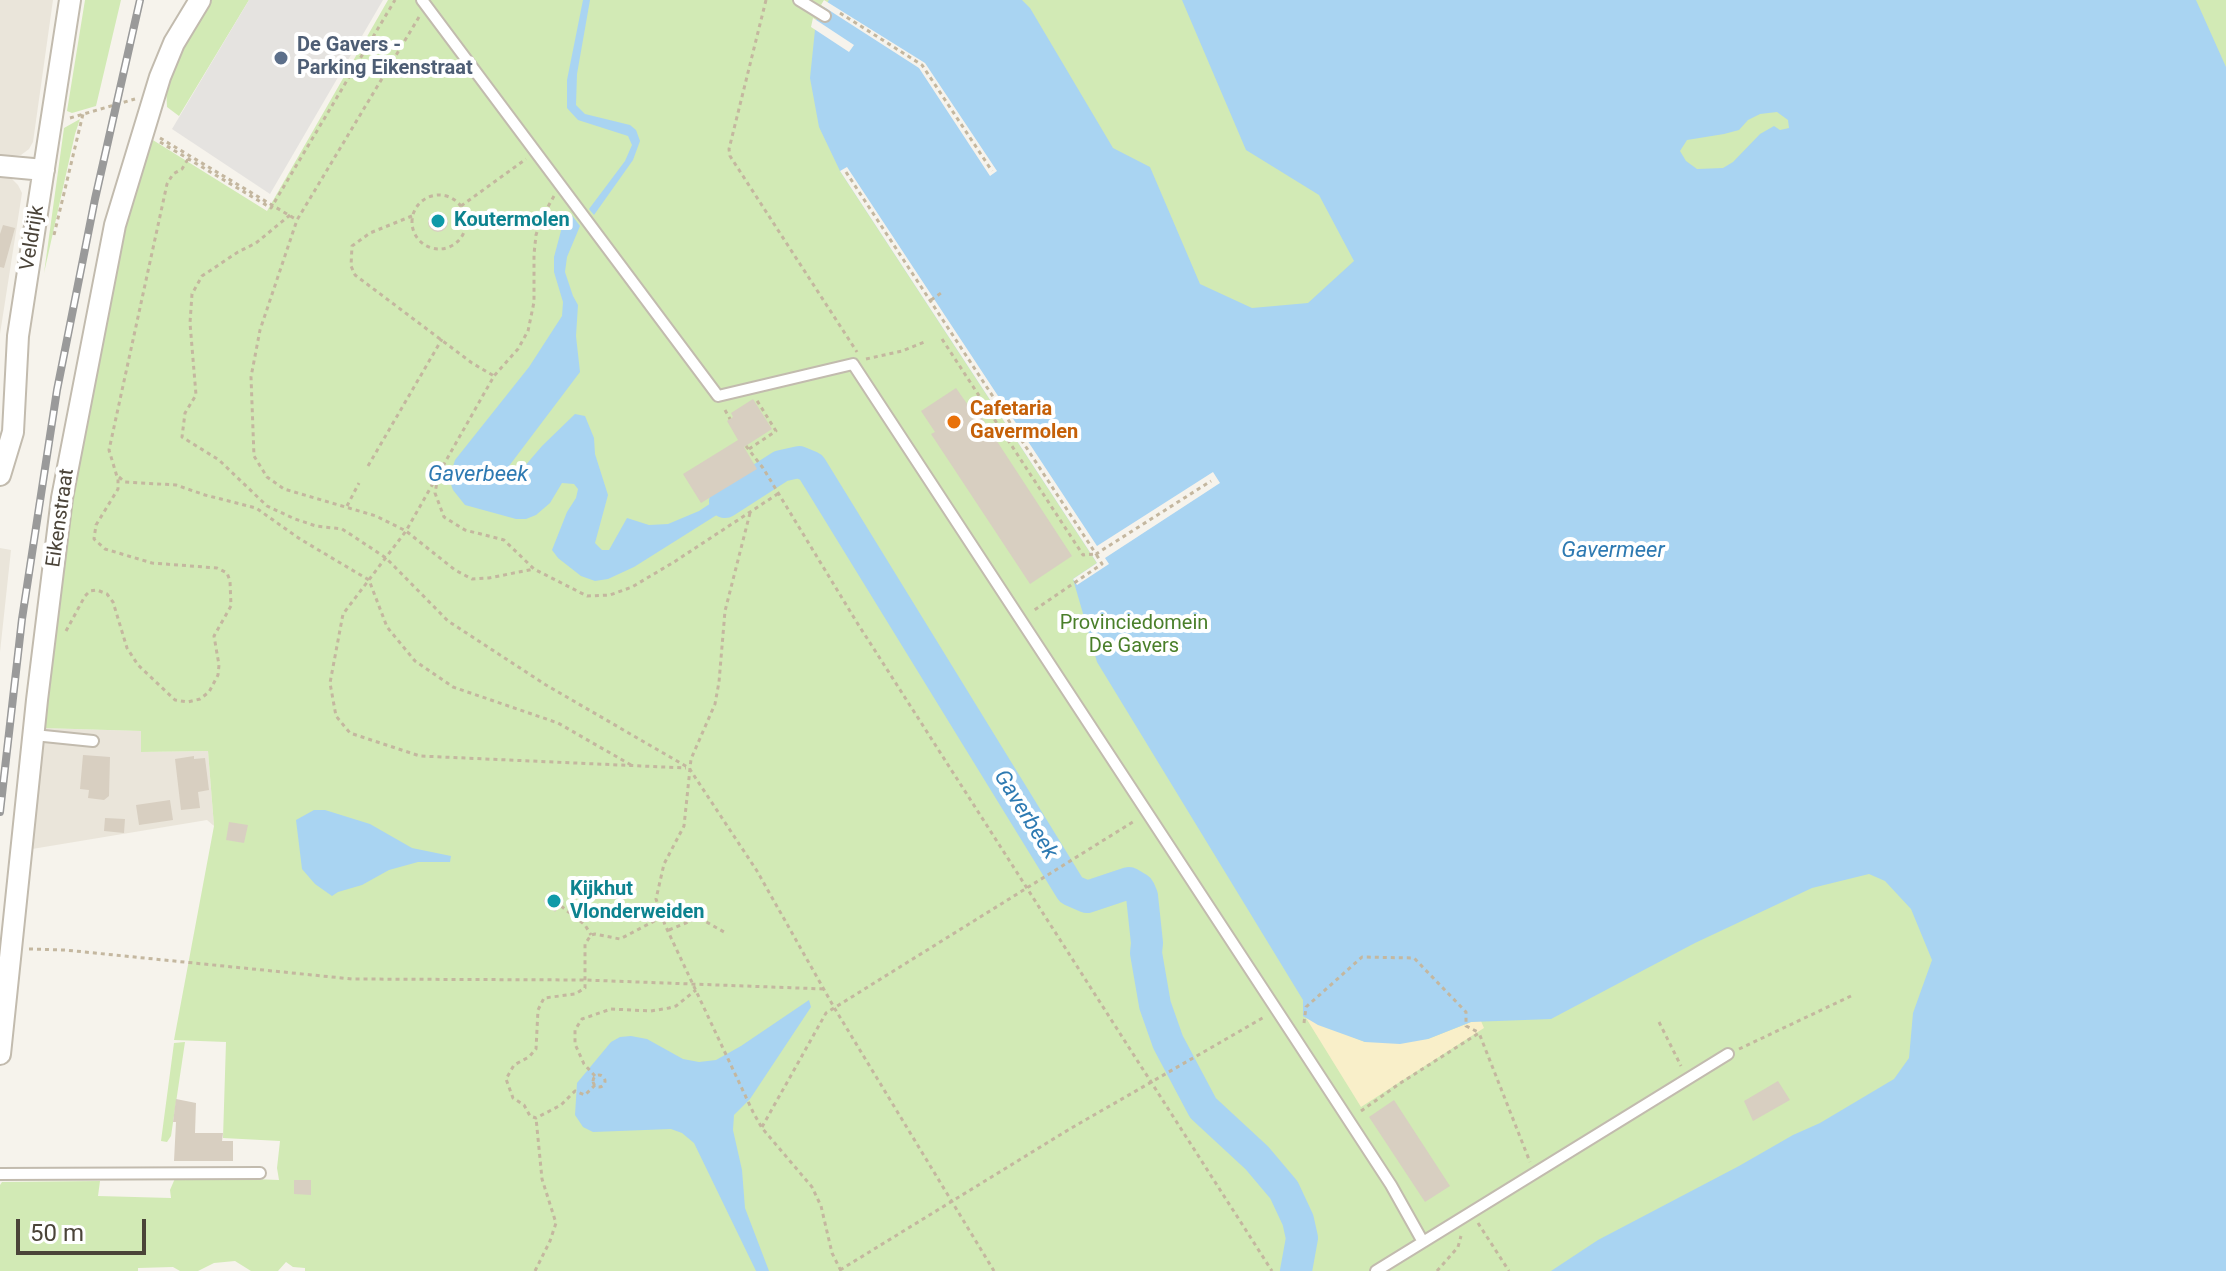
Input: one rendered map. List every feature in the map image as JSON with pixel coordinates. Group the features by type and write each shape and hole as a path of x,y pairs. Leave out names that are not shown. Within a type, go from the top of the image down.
{"street":[{"name":"Veldrijk","path":"0,475 13,432 18,336 70,0"},
{"name":"Eikenstraat","path":"0,1054 62,498 115,225 143,129 174,43 200,0"},
{"path":"0,166 44,170"}],"lane":[{"path":"799,0 828,12"},
{"path":"424,3 718,396 853,364 1349,1120 1423,1242"},
{"path":"34,735 93,741"},
{"path":"1376,1271 1728,1054"},
{"path":"0,1174 260,1173"}],"path":[{"path":"143,129 271,208 395,0"},
{"path":"766,0 729,149 732,163 862,360 902,351 927,341"},
{"path":"424,3 297,220 260,330 251,377 254,456 267,477 284,489 376,516 406,531 455,570 472,579 534,569"},
{"path":"828,12 922,65 992,171"},
{"path":"83,114 135,99"},
{"path":"143,129 297,220"},
{"path":"461,206 535,153"},
{"path":"43,650 65,631 85,596 97,590 107,594 113,602 132,657 154,683 175,700 188,702 200,699 209,692 218,675 214,636 231,606 227,573 217,568 152,563 97,544 93,532 118,489 109,450 167,184 188,159"},
{"path":"846,172 1102,564 1020,620"},
{"path":"560,185 541,219 536,235 534,302 528,331 518,349 494,376 406,531 343,614 330,683 336,716 350,733 420,756 689,768"},
{"path":"429,196 447,196 461,206 465,214 464,232 453,246 444,249 427,247 414,234 412,216 415,208 429,196"},
{"path":"290,215 256,243 202,276 192,294 190,323 196,395 185,413 182,437 219,460 267,506 316,526 342,529 386,558 448,621 546,685 689,768 757,871 835,1009 994,1271"},
{"path":"412,216 352,246 351,266 355,275 472,363 494,376"},
{"path":"930,300 941,293"},
{"path":"368,466 442,339"},
{"path":"942,339 1083,555 1096,554 1211,481"},
{"path":"750,389 776,431 747,448 779,493 856,621 1272,1271"},
{"path":"439,473 435,493 444,517 465,530 504,540 534,569 587,596 610,595 632,587 779,493"},
{"path":"116,475 125,482 176,485 256,508 300,539 369,580 387,627 415,661 453,687 558,723 634,767"},
{"path":"347,506 359,483"},
{"path":"750,513 725,611 715,704 703,726 689,768 684,826 669,852 657,888 658,910 753,1112 762,1128 812,1187 821,1206 832,1253 840,1270 1151,1082 1277,1010"},
{"path":"762,1128 826,1013 1146,814"},
{"path":"561,906 585,925 591,935"},
{"path":"591,935 620,939 661,917"},
{"path":"667,931 693,920 703,920 724,932"},
{"path":"591,935 585,944 585,988 570,996 548,996 541,1002 537,1016 536,1049 529,1057 516,1063 507,1075 506,1085 510,1093 524,1105 530,1116 536,1118 565,1102 575,1091 585,1095 595,1085 595,1076 584,1064 574,1039 575,1030 582,1019 611,1009 651,1011 669,1008 676,1006 695,987"},
{"path":"11,949 65,950 352,979 585,978 695,987 824,989"},
{"path":"1304,1023 1306,1007 1362,957 1414,958 1466,1012 1466,1026 1479,1033 1534,1173"},
{"path":"1728,1054 1851,996"},
{"path":"1659,1022 1688,1080"},
{"path":"1349,1120 1479,1033"},
{"path":"595,1076 600,1075 605,1080 601,1086 595,1085"},
{"path":"535,1271 556,1223 540,1167 536,1118"},
{"path":"1472,1213 1509,1271"},
{"path":"1437,1271 1458,1247 1461,1220"}],"shaded area":[{"path":"0,0 53,0 33,142 21,155 0,157"},
{"name":"De Gavers - Parking Eikenstraat","path":"249,0 383,0 270,194 172,129"},
{"path":"0,176 12,179 22,193 0,334"},
{"path":"0,548 11,550 0,652"},
{"path":"42,728 141,731 142,752 208,751 214,826 207,820 26,850"}],"green space":[{"path":"85,0 121,0 96,106 72,113 67,111"},
{"path":"212,0 249,0 179,116 167,107 166,88 184,48"},
{"name":"Provinciedomein De Gavers","path":"388,0 2226,0 2226,1271 305,1271 305,1268 293,1267 286,1262 278,1271 251,1271 235,1261 214,1263 198,1271 180,1271 173,1267 138,1268 138,1271 0,1271 2,1182 100,1181 98,1196 171,1198 170,1190 176,1176 279,1180 280,1141 223,1138 226,1042 174,1040 214,826 208,751 141,752 141,731 42,728 64,534 122,227 148,137 267,211"},
{"path":"80,119 75,134 44,273 64,128"},
{"path":"185,1042 171,1136 167,1142 161,1141 174,1043"}],"sand":[{"path":"1306,1018 1365,1042 1428,1039 1471,1022 1481,1021 1484,1028 1361,1107"}],"water":[{"path":"583,0 590,0 577,74 576,105 585,114 630,125 636,130 640,141 633,160 594,215 589,209 625,161 632,145 628,136 578,120 567,108 567,80"},
{"name":"Gavermeer","path":"829,0 1022,0 1030,8 1113,148 1150,167 1200,284 1252,308 1308,303 1354,261 1319,195 1246,150 1182,0 2196,0 2226,67 2226,1271 1551,1271 1598,1240 1820,1123 1894,1079 1909,1058 1913,1013 1932,960 1911,909 1885,881 1869,874 1812,888 1695,943 1551,1019 1471,1022 1428,1039 1400,1044 1365,1042 1318,1025 1303,1016 1303,1000 1097,662 1073,579 1097,563 840,171 819,127 810,78 816,20","holes":["1777,112 1788,120 1789,128 1780,130 1774,126 1760,134 1723,168 1697,169 1686,161 1680,151 1687,140 1739,130 1748,120 1760,114"]},
{"name":"Gaverbeek","path":"571,214 580,226 567,257 565,272 578,305 576,336 580,372 509,466 506,480 512,481 575,414 585,416 594,438 595,454 608,495 595,543 602,550 609,550 627,518 649,525 668,524 699,511 758,472 766,484 634,567 608,579 595,581 581,576 552,550 576,498 578,489 574,484 562,483 550,503 536,515 516,519 465,505 449,479 455,460 529,367 562,316 563,302 554,272 554,257 562,227"},
{"path":"314,810 325,810 370,824 412,848 451,856 450,862 418,862 389,870 362,885 332,896 315,884 302,869 296,820"},
{"path":"809,1000 811,1007 750,1099 734,1115 733,1130 742,1170 745,1208 769,1271 756,1271 694,1143 671,1129 593,1132 583,1127 575,1115 577,1083 611,1042 620,1037 647,1039 683,1059 699,1062 716,1060"}],"pier":[{"path":"824,0 925,63 997,171 990,176 919,68 821,5"},
{"path":"813,18 854,45 849,52 811,27"},
{"path":"847,167 1097,546 1213,472 1220,483 1105,558 1109,564 1077,585 1073,579 1097,563 840,171"}],"building":[{"name":"Koutermolen","path":"438,212 445,215 448,222 445,229 438,232 431,229 428,222 431,215"},
{"path":"3,225 15,228 4,268 0,267"},
{"path":"956,388 970,408 974,406 1072,556 1030,584 931,434 935,432 921,411"},
{"path":"753,399 772,429 744,447 757,469 701,503 683,474 738,440 727,421 733,417 731,413"},
{"path":"83,755 110,757 109,796 104,800 88,798 89,790 80,789"},
{"path":"194,756 194,759 205,758 209,790 198,792 200,808 181,810 175,759"},
{"path":"170,800 173,820 139,825 136,805"},
{"path":"105,818 125,819 124,833 104,831"},
{"path":"229,822 248,825 244,843 226,840"},
{"name":"Kijkhut Vlonderweiden","path":"553,891 564,902 555,912 543,901"},
{"path":"1778,1081 1790,1100 1753,1121 1744,1101"},
{"path":"176,1099 196,1103 195,1133 223,1133 222,1141 233,1141 233,1161 174,1161"},
{"path":"1394,1100 1450,1186 1425,1202 1369,1117"},
{"path":"294,1180 311,1180 311,1195 294,1194"}],"waterway":[{"name":"Gaverbeek","path":"725,502 781,466 799,462 811,467 1071,890 1087,897 1129,883 1139,889 1155,1005 1168,1042 1203,1108 1257,1158 1284,1190 1298,1220 1302,1238 1296,1271"}],"railway":[{"path":"0,812 22,619 57,390 95,199 140,0"}],"place":[{"name":"De Gavers - Parking Eikenstraat","path":"281,58"},
{"name":"Koutermolen","path":"438,221"},
{"name":"Cafetaria Gavermolen","path":"954,422"},
{"name":"Kijkhut Vlonderweiden","path":"554,901"}]}
